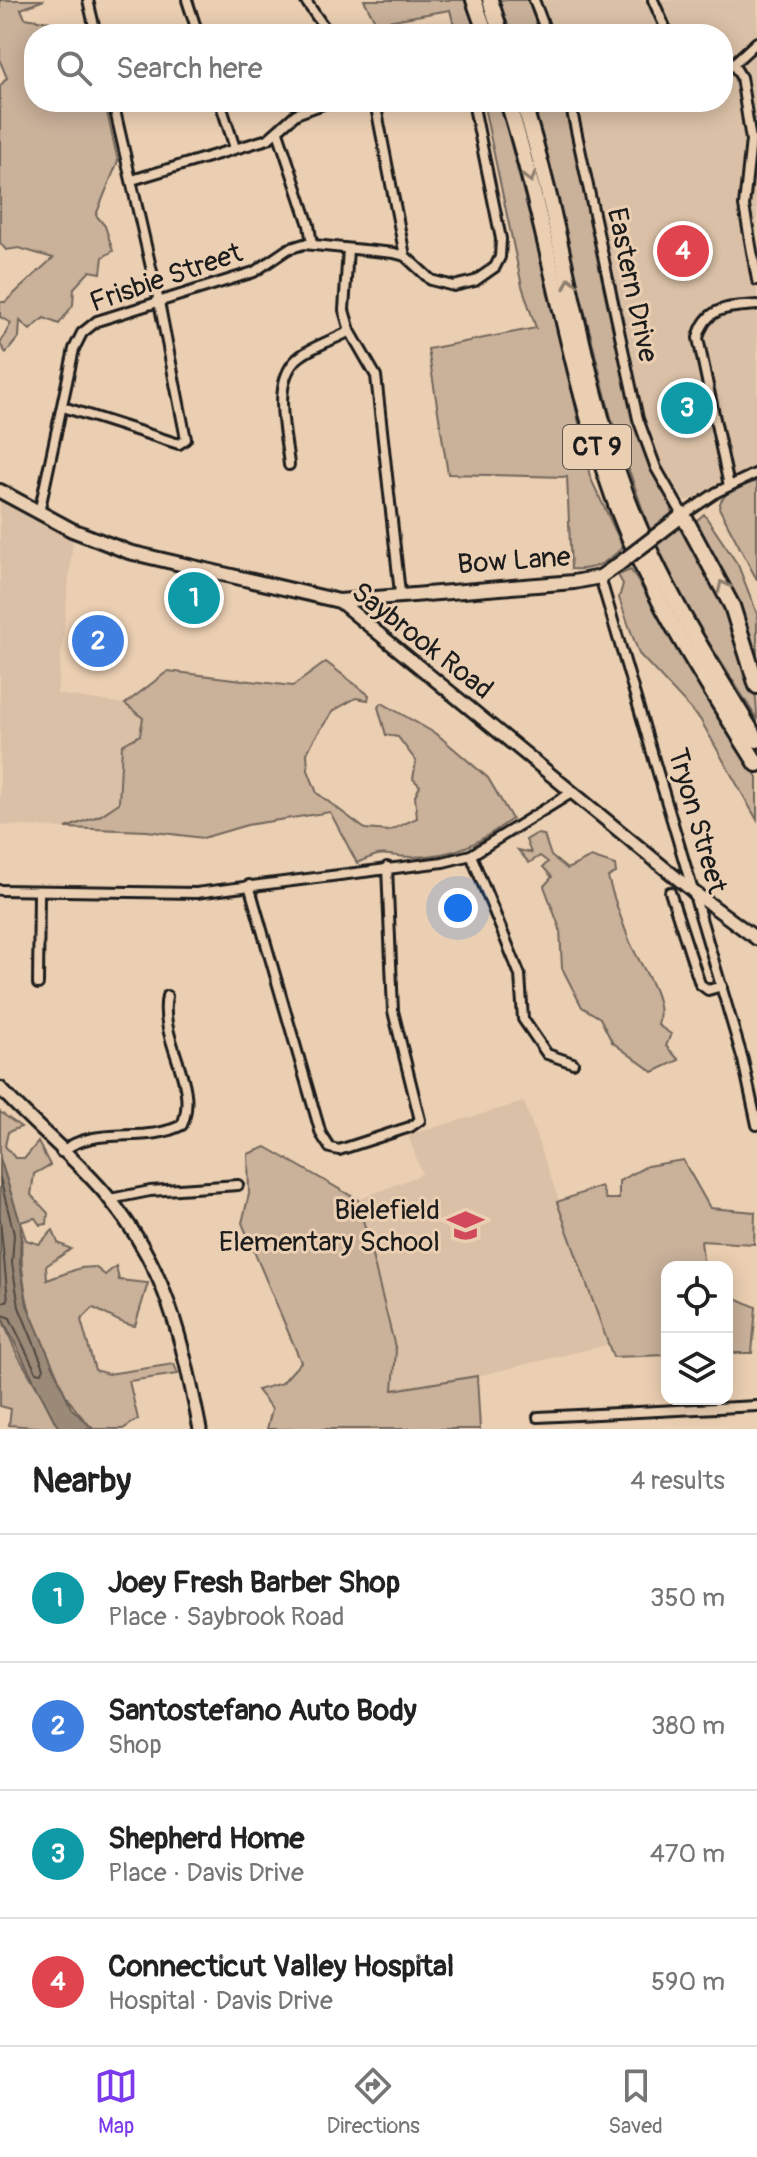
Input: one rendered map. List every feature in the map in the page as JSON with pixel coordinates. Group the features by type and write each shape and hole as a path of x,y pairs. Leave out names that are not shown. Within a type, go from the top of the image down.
{"highway":[{"path":"474,0 482,24"},
{"path":"490,0 498,24"},
{"name":"CT 9","path":"511,112 546,236 587,411 613,498 662,607 757,764"},
{"name":"CT 9","path":"526,112 552,203 599,408 626,494 675,603 757,740"},
{"path":"683,515 732,606 757,686"}],"main road":[{"name":"Saybrook Road","path":"0,491 101,543 136,555 339,601 571,793 757,939"},
{"name":"Bow Lane","path":"339,601 400,593 574,582 600,577 683,515"},
{"path":"0,1088 110,1199 152,1265 177,1320 200,1429"}],"street":[{"path":"88,0 94,24"},
{"path":"187,0 195,24"},
{"path":"305,0 322,24"},
{"path":"534,0 543,24"},
{"path":"653,0 664,24"},
{"path":"733,60 757,42"},
{"path":"733,69 741,77 751,140 744,206 757,280"},
{"path":"63,407 184,444 185,431 159,302 115,112"},
{"path":"223,112 235,148"},
{"path":"132,180 278,132 302,112"},
{"path":"377,112 405,256 431,280 464,285 495,267 502,248 475,112"},
{"name":"Eastern Drive","path":"572,112 638,419 656,468 683,515"},
{"path":"278,132 309,225 312,244"},
{"name":"Frisbie Street","path":"39,513 74,349 88,327 254,272 288,249 312,244 405,256"},
{"path":"348,249 343,297 350,331 376,376 400,593"},
{"path":"729,486 698,338 706,319 719,308 757,305"},
{"path":"289,465 282,392 286,374 296,359 350,331"},
{"name":"Bow Lane","path":"683,515 729,486 757,473"},
{"name":"Tryon Street","path":"600,577 722,986 757,1125"},
{"path":"0,890 165,894 443,862 471,855 571,793"},
{"path":"471,855 520,975 523,1019 547,1054 573,1063"},
{"path":"249,885 321,1134 330,1148 348,1148 410,1127 420,1120 393,1011 387,867"},
{"path":"38,984 39,891"},
{"path":"670,892 700,984 708,990 722,986"},
{"path":"61,1152 73,1142 89,1138 168,1133 182,1125 187,1099 166,1020 167,996"},
{"path":"110,1199 150,1191 238,1185"},
{"path":"538,1417 757,1406"}],"shaded area":[{"path":"0,0 44,0 21,9 25,18 51,24 24,24 24,112 107,112 118,161 96,215 105,226 113,251 103,257 101,273 90,271 74,288 73,305 59,324 44,318 30,330 20,321 19,337 6,353 0,344 11,323 0,317 0,302 5,302 53,258 19,248 6,250 0,243 0,86 7,78 0,61"},
{"path":"364,0 465,0 473,24 454,24 450,10 376,23"},
{"path":"499,0 528,0 536,24 507,24"},
{"path":"542,0 757,0 757,468 687,501 676,493 649,436 579,112 733,112 733,24 551,24"},
{"path":"485,112 503,112 562,341 590,477 623,547 606,561 587,569 571,569 567,477 448,474 428,349 536,328 522,286"},
{"path":"535,112 568,112 632,416 650,469 672,506 671,515 650,531 611,418"},
{"path":"757,481 757,580 719,508 728,493"},
{"path":"0,498 73,540 57,694 125,704 143,718 141,735 122,745 119,803 101,815 66,828 0,825"},
{"path":"704,514 738,565 757,614 757,656 745,620 696,521"},
{"path":"679,526 686,528 734,620 750,668 757,719 691,614 656,544"},
{"path":"631,570 757,777 757,820 700,719 639,654 619,598 623,584 618,575"},
{"path":"326,662 369,695 368,700 356,698 333,711 313,741 307,753 308,770 317,793 365,829 389,831 417,818 415,796 420,786 413,779 416,761 398,737 386,735 378,707 382,703 438,735 488,778 512,819 477,842 454,851 412,857 381,855 357,863 330,812 247,825 203,838 147,831 66,828 101,815 119,803 122,745 140,735 143,718 125,704 168,671 293,686"},
{"path":"536,834 544,835 551,856 567,869 591,857 615,865 616,873 608,877 615,900 632,947 655,991 660,1014 658,1025 671,1034 666,1046 679,1060 653,1072 612,1042 600,1018 582,1007 562,968 560,929 544,886 552,877 543,867 548,862 540,856 529,863 518,850 531,853 526,840"},
{"name":"Bielefield Elementary School","path":"524,1102 610,1344 477,1376 392,1391 396,1350 358,1200 422,1174 408,1135"},
{"path":"0,1112 21,1127 8,1132 5,1146 15,1158 25,1158 38,1142 50,1165 34,1174 31,1195 48,1213 47,1224 40,1225 35,1218 20,1222 26,1240 39,1244 53,1230 58,1243 71,1249 46,1266 47,1280 80,1268 95,1267 105,1275 116,1266 119,1280 148,1283 135,1326 93,1308 81,1320 95,1370 108,1374 174,1364 178,1374 129,1381 138,1419 123,1429 93,1429 62,1389 38,1339 25,1286 22,1235 0,1233"},
{"path":"266,1147 358,1200 396,1351 393,1390 477,1376 480,1429 267,1429 272,1409 257,1390 282,1383 301,1362 242,1223 249,1194 248,1154"},
{"path":"683,1160 710,1208 755,1212 754,1244 701,1241 703,1261 661,1261 661,1355 613,1357 557,1202 601,1186 606,1199 619,1199 619,1181 647,1166"},
{"path":"733,1297 756,1307 752,1353 733,1353"},
{"path":"0,1314 16,1352 61,1429 9,1425 11,1409 0,1406"}],"water":[{"path":"0,1158 21,1225 20,1263 27,1305 71,1408 93,1429 61,1429 56,1424 0,1314"}],"place":[{"name":"Connecticut Valley Hospital","path":"683,251"},
{"name":"Shepherd Home","path":"687,408"},
{"name":"Joey Fresh Barber Shop","path":"194,598"},
{"name":"Santostefano Auto Body","path":"98,641"},
{"name":"Bielefield Elementary School","path":"466,1226"}]}
